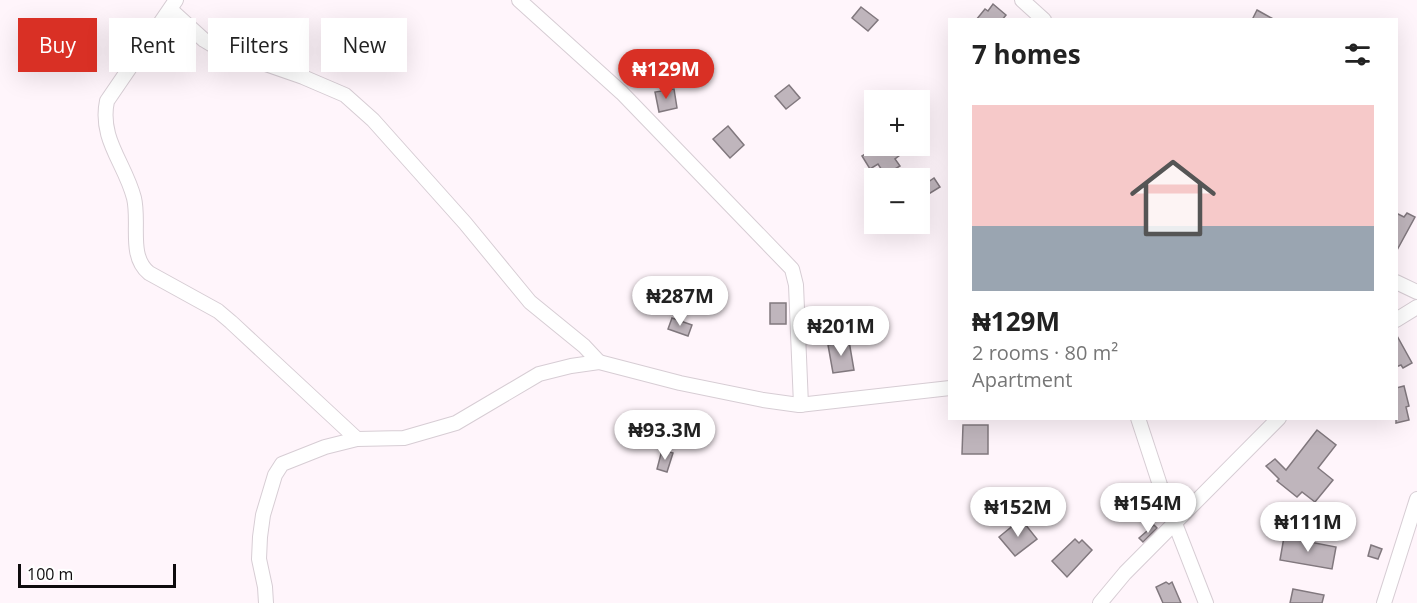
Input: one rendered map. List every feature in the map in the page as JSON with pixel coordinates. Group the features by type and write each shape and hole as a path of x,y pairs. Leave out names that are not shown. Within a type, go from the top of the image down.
{"street":[{"path":"519,0 622,93 792,269 796,285 801,405"},
{"path":"1022,0 1042,18"},
{"path":"357,440 231,321 218,311 148,273 138,260 137,214 133,195 105,129 104,115 107,101 174,5 204,40 214,46 303,77 345,95 358,105 465,223 530,302 584,346 599,362"},
{"path":"1398,283 1417,292"},
{"path":"1398,319 1417,308"},
{"path":"266,603 259,559 260,537 263,515 278,469 282,464 325,447 357,440 404,438 456,423 539,374 599,362 680,383 772,402 801,405 948,388"},
{"path":"1139,420 1157,476 1206,603"},
{"path":"1100,603 1125,573 1277,420"},
{"path":"1384,603 1417,499"}],"building":[{"path":"993,4 1006,15 1004,18 978,18 985,9 988,11"},
{"path":"861,7 878,20 868,31 852,18"},
{"path":"1257,10 1271,18 1253,18"},
{"path":"789,85 800,98 786,109 775,96"},
{"path":"674,89 677,108 659,112 655,92"},
{"path":"728,126 744,145 730,158 713,139"},
{"path":"862,156 899,156 895,159 900,166 881,168 878,164 869,168"},
{"path":"934,178 940,187 930,193 930,181"},
{"path":"1407,213 1415,217 1398,248 1398,214 1404,217"},
{"path":"770,303 786,303 786,324 770,324"},
{"path":"672,318 692,325 688,336 668,329"},
{"path":"1398,338 1412,363 1403,368 1401,365 1398,366"},
{"path":"849,341 854,370 833,373 828,345"},
{"path":"1404,386 1409,406 1406,407 1409,420 1396,423 1398,420 1398,388"},
{"path":"963,425 988,425 988,454 962,454"},
{"path":"1317,430 1336,445 1318,468 1333,480 1315,502 1302,492 1297,497 1277,481 1279,479 1266,466 1275,459 1286,470"},
{"path":"662,450 673,453 667,472 657,469"},
{"path":"1021,519 1037,539 1015,556 999,537"},
{"path":"1154,525 1157,528 1143,542 1139,538"},
{"path":"1284,537 1336,547 1332,569 1280,560"},
{"path":"1075,539 1079,543 1082,540 1092,550 1067,577 1052,561"},
{"path":"1371,545 1382,549 1378,559 1368,556"},
{"path":"1166,582 1169,584 1172,582 1181,603 1163,603 1156,587"},
{"path":"1293,589 1324,595 1322,603 1290,603"}]}
